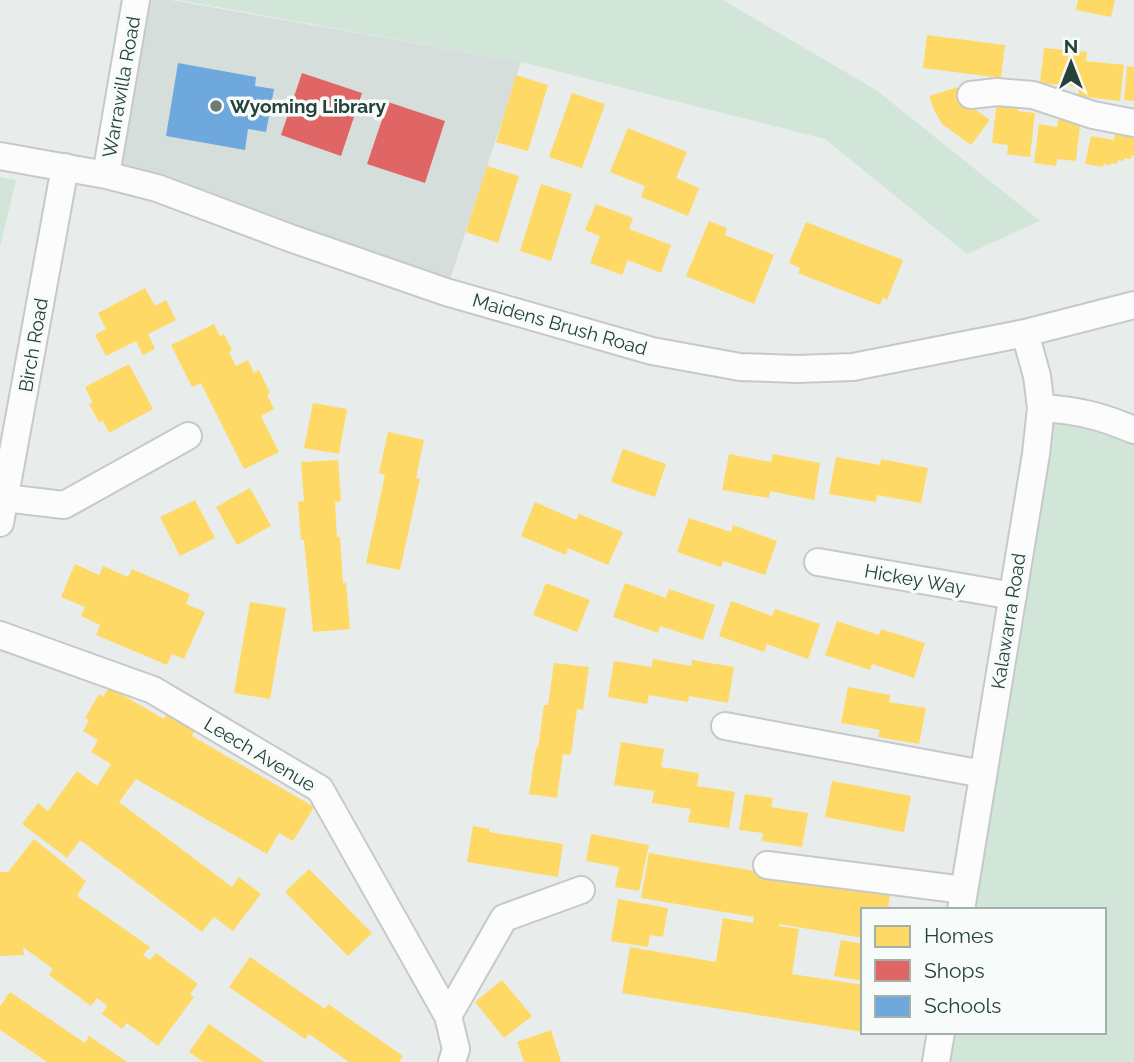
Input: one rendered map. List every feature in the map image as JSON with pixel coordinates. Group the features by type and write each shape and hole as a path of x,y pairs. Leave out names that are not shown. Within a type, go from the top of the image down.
{"street":[{"name":"Warrawilla Road","path":"106,175 136,0"},
{"path":"971,95 997,92 1033,95 1093,115 1134,123"},
{"name":"Maidens Brush Road","path":"0,156 106,175 157,188 446,292 694,360 763,368 853,367 1025,333 1134,305"},
{"name":"Birch Road","path":"3,511 65,167"},
{"name":"Kalawarra Road","path":"963,900 1041,408 1037,376 1025,333"},
{"path":"1041,408 1070,409 1101,416 1134,430"},
{"path":"3,511 64,505 188,436"},
{"name":"Hickey Way","path":"818,562 1013,596"},
{"name":"Leech Avenue","path":"0,635 153,690 320,789 448,1016 456,1049 452,1062"},
{"path":"725,726 983,774"},
{"path":"767,865 963,900"},
{"path":"448,1016 504,918 581,890"},
{"path":"936,1062 941,1034"}],"shaded area":[{"path":"136,0 171,0 521,62 446,292 106,175"}],"green space":[{"path":"178,0 723,0 876,90 1040,221 967,254 825,139 521,62"},
{"path":"0,177 16,180 0,247"},
{"path":"1041,408 1134,430 1134,1062 936,1062 941,1034 1106,1034 1106,908 961,908"}],"building: Homes":[{"path":"1078,0 1115,0 1111,17 1076,10"},
{"path":"927,35 1005,45 1001,78 923,68"},
{"path":"1044,48 1087,52 1086,61 1124,65 1120,101 1078,96 1079,87 1040,83"},
{"path":"1127,66 1134,67 1134,101 1124,100"},
{"path":"516,75 548,85 528,151 496,142"},
{"path":"958,87 962,100 990,120 971,145 942,124 929,96"},
{"path":"572,93 605,104 582,168 549,157"},
{"path":"997,100 1019,102 1018,111 1035,113 1030,157 1007,154 1008,145 992,143"},
{"path":"1059,114 1081,116 1076,161 1057,159 1056,166 1034,163 1039,124 1057,127"},
{"path":"628,128 687,152 676,178 699,188 688,216 641,197 645,186 610,172"},
{"path":"1134,130 1134,156 1132,155 1131,159 1124,158 1124,161 1118,160 1117,164 1104,164 1103,167 1085,164 1091,136 1114,140 1115,132"},
{"path":"487,166 519,176 498,243 466,232"},
{"path":"541,184 572,194 551,261 520,251"},
{"path":"596,204 633,218 629,229 671,245 661,273 628,260 622,275 590,263 600,236 585,230"},
{"path":"709,221 727,228 725,235 774,255 754,304 686,276"},
{"path":"806,222 903,260 887,300 883,297 880,305 798,273 800,268 789,263"},
{"path":"145,288 155,306 166,300 176,320 148,334 155,349 143,355 136,341 106,356 95,335 106,329 98,313"},
{"path":"214,324 220,336 224,334 236,366 248,360 254,373 259,370 274,409 261,416 279,452 244,469 201,383 192,387 171,345"},
{"path":"129,364 153,409 109,433 89,404 93,403 85,387"},
{"path":"313,403 347,409 339,454 304,448"},
{"path":"388,432 424,440 416,478 420,479 400,570 366,563 385,475 379,473"},
{"path":"623,449 666,464 655,497 611,482"},
{"path":"729,454 771,462 773,454 820,463 814,500 770,491 769,498 722,490"},
{"path":"836,457 880,465 881,459 928,468 921,503 877,495 876,502 829,494"},
{"path":"338,460 341,501 335,502 337,537 340,537 350,629 313,632 298,502 304,501 301,462"},
{"path":"250,488 271,526 237,545 216,507"},
{"path":"195,500 215,538 180,556 160,517"},
{"path":"535,502 576,520 579,514 623,532 608,565 568,548 566,555 521,536"},
{"path":"689,518 731,532 733,525 777,541 765,575 723,561 721,567 677,552"},
{"path":"75,564 99,575 103,566 128,577 132,569 190,594 186,604 205,612 184,659 172,654 167,665 96,635 100,625 81,616 85,607 61,597"},
{"path":"546,583 590,600 577,632 533,615"},
{"path":"625,583 666,598 669,589 715,605 703,640 660,626 658,633 613,617"},
{"path":"731,601 772,616 775,609 820,624 808,659 767,644 764,652 719,636"},
{"path":"250,602 286,608 270,699 234,693"},
{"path":"837,621 879,635 881,629 925,643 914,678 872,664 870,670 825,655"},
{"path":"653,659 691,666 692,660 734,667 728,703 689,696 688,702 649,695 647,704 608,697 614,661 652,667"},
{"path":"554,663 589,667 583,710 577,709 571,755 563,754 557,798 529,794"},
{"path":"109,687 164,719 170,707 199,723 192,736 314,807 293,841 279,833 267,854 136,779 119,802 232,887 239,877 261,894 233,931 214,917 202,932 80,840 67,858 22,824 38,803 48,811 77,771 97,786 111,764 91,752 98,740 83,731 89,720 85,718 99,694 103,697"},
{"path":"848,687 890,695 889,702 926,708 919,744 878,737 880,730 841,723"},
{"path":"621,742 664,749 661,767 699,773 697,786 735,792 729,828 688,822 691,809 652,803 654,791 614,785"},
{"path":"832,781 911,796 904,832 825,817"},
{"path":"745,794 773,798 771,807 808,813 802,847 762,841 763,833 739,830"},
{"path":"473,826 490,829 489,832 563,844 558,877 467,862"},
{"path":"591,834 649,845 639,891 615,887 619,867 586,861"},
{"path":"34,839 86,881 77,896 150,947 143,955 150,960 156,953 198,984 190,994 194,997 158,1046 127,1023 122,1029 102,1014 107,1006 97,998 91,1006 49,975 53,969 23,947 24,955 0,956 0,872 8,872"},
{"path":"649,853 890,894 888,908 861,908 861,938 779,924 799,929 792,974 861,985 861,1032 622,993 630,947 716,962 723,918 753,923 754,917 641,898"},
{"path":"309,869 372,933 348,956 285,892"},
{"path":"618,899 668,908 663,937 650,935 648,947 611,941"},
{"path":"841,940 861,944 861,981 834,976"},
{"path":"250,957 325,1009 328,1004 403,1056 399,1062 349,1062 309,1034 305,1039 229,987"},
{"path":"502,980 532,1016 504,1038 475,1002"},
{"path":"10,992 85,1043 89,1036 127,1062 47,1062 0,1030 0,1006"},
{"path":"209,1024 264,1062 203,1062 189,1052"},
{"path":"551,1030 561,1062 524,1062 517,1042"}],"building: Shops":[{"path":"302,73 362,93 341,156 281,135"},
{"path":"388,102 445,121 425,183 367,164"}],"building: Schools":[{"path":"178,63 256,77 255,86 274,89 266,132 248,129 245,150 166,136"}],"place":[{"name":"Wyoming Library","path":"216,106"}]}
